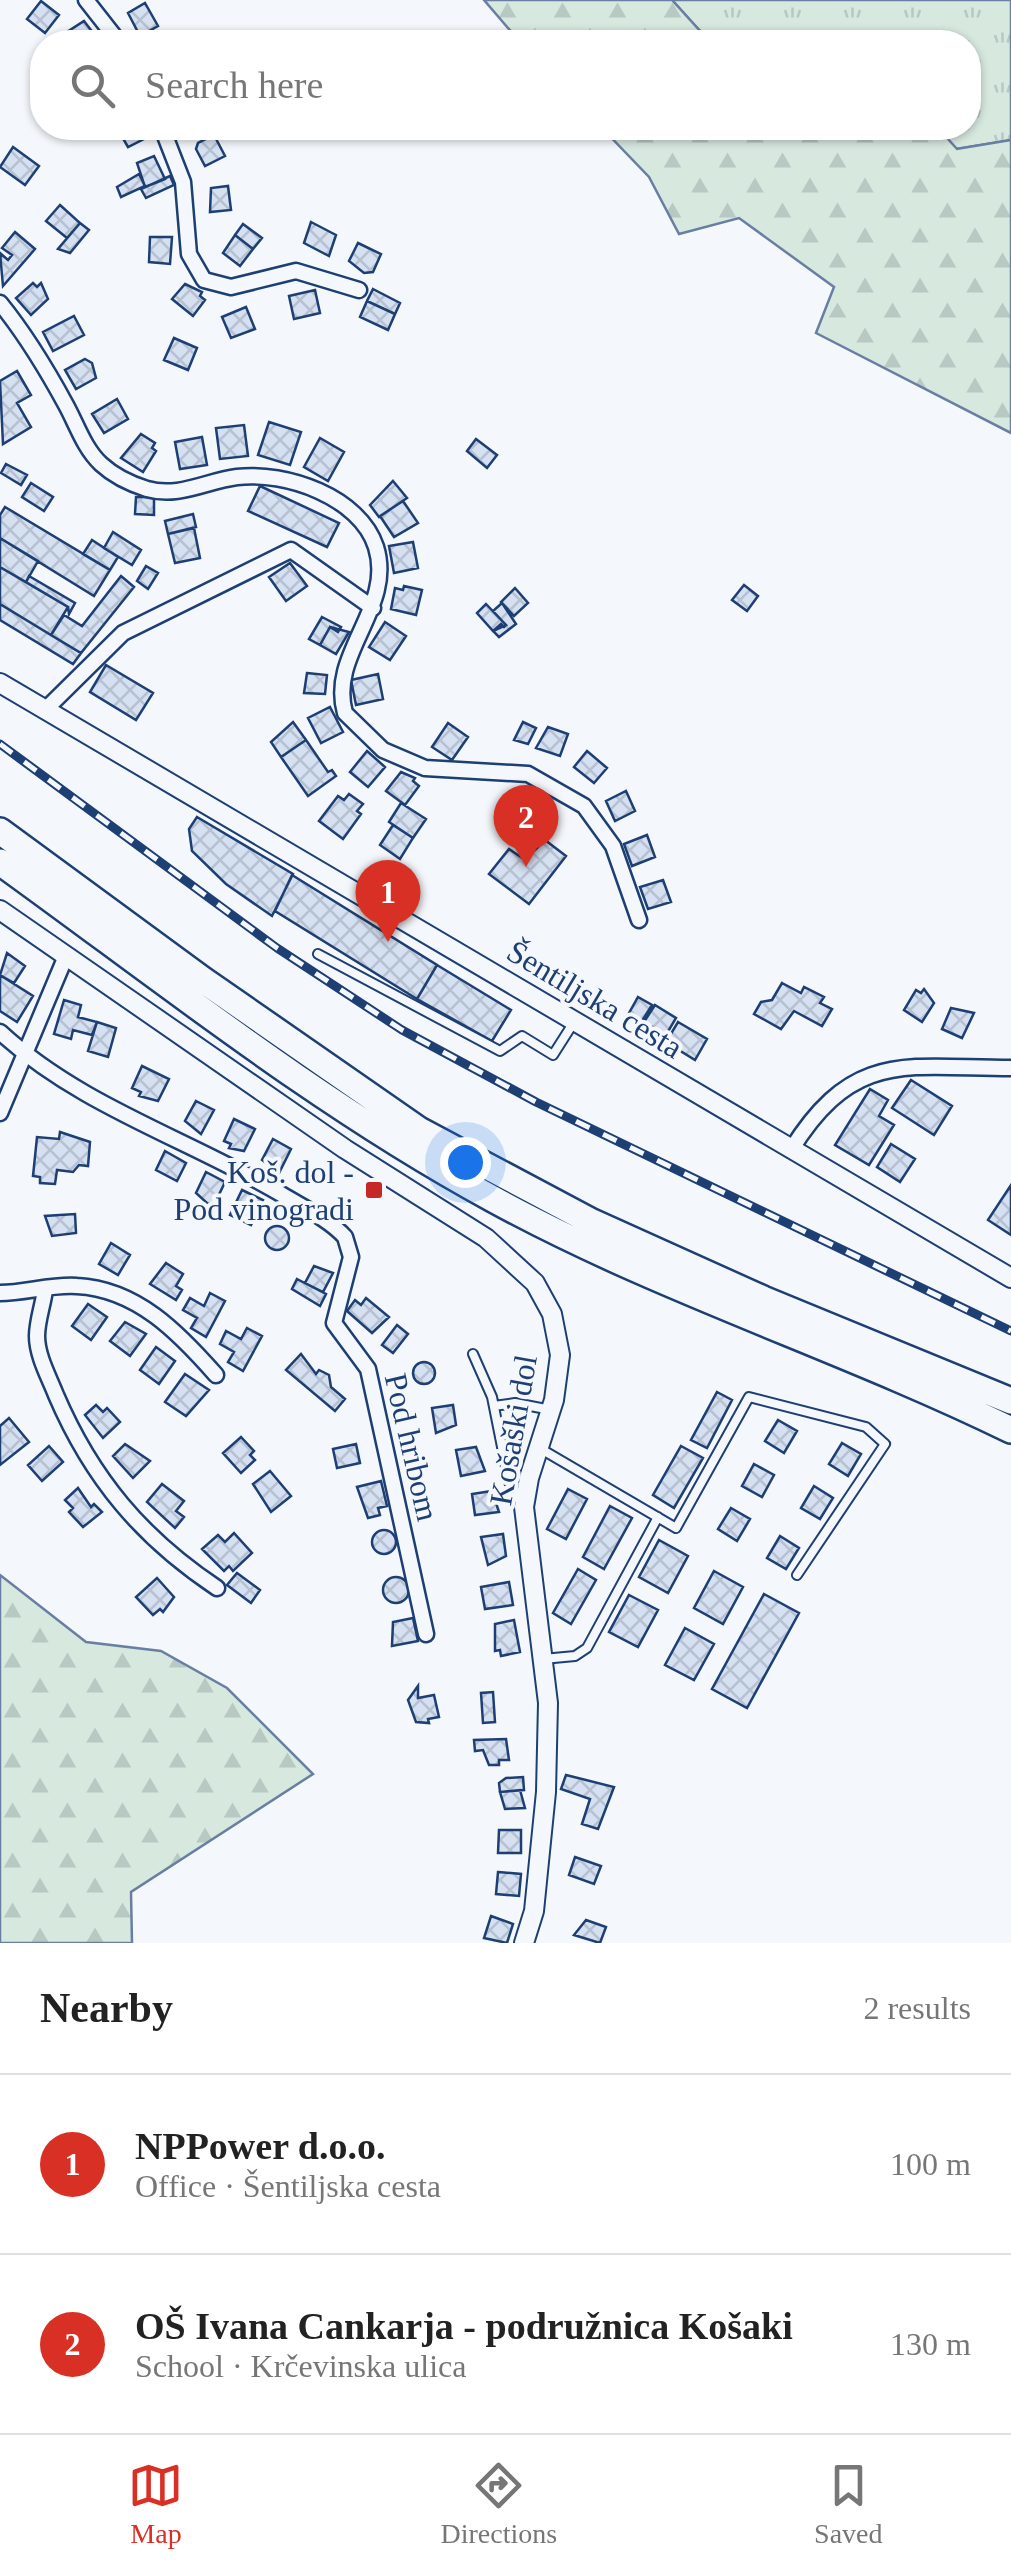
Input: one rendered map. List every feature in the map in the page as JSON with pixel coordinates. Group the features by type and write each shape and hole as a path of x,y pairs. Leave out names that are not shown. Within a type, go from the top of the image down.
{"highway":[{"path":"0,831 249,1014 419,1130 592,1222 762,1299 1011,1401"},
{"path":"0,862 296,1077 493,1199 587,1248 1011,1430"}],"street":[{"path":"86,0 110,30"},
{"path":"167,140 183,182 190,254 204,280 232,287 296,271 359,290"},
{"path":"0,303 40,358 88,449 128,482 153,491 192,490 235,478 265,476 298,484 351,508 366,523 381,566 372,608 342,677 345,713 382,750 426,768 528,774 584,806 613,846 639,920"},
{"path":"44,710 122,633 291,550 372,608"},
{"name":"Šentiljska cesta","path":"0,683 1011,1278"},
{"name":"Košaški dol","path":"0,910 345,1150 512,1257 535,1283 552,1314 560,1355 551,1410 524,1507 548,1703 546,1792 534,1911 524,1943"},
{"path":"0,1113 66,956"},
{"path":"0,1032 23,1053"},
{"name":"Pod hribom","path":"23,1053 114,1109 259,1181 346,1236 352,1256 334,1323 368,1369 426,1634"},
{"path":"791,1150 834,1098 877,1070 1011,1068"},
{"path":"0,1293 77,1286 144,1308 175,1328 216,1374"},
{"path":"45,1290 37,1335 40,1353 79,1448 136,1525 175,1560 217,1588"}],"lane":[{"path":"318,954 500,1052 522,1036 553,1055 574,1022"},
{"path":"473,1354 494,1406 509,1482 524,1507"},
{"path":"538,1447 676,1528 749,1397 866,1427 885,1444 797,1576"},
{"path":"494,1406 515,1404 551,1410"},
{"path":"542,1660 575,1656 588,1648 658,1517"}],"green space":[{"path":"484,0 672,0 699,30 510,30"},
{"path":"672,0 1011,0 1011,140 956,149 948,140 981,140 981,30 699,30"},
{"path":"614,140 949,140 957,149 1011,140 1011,433 816,333 834,287 739,218 679,234 649,177"},
{"path":"0,1575 86,1642 161,1651 227,1688 313,1774 131,1892 132,1943 0,1943"}],"building":[{"path":"41,1 59,15 47,30 27,19"},
{"path":"145,3 158,26 137,30 128,13"},
{"path":"84,21 91,30 70,30"},
{"path":"124,140 142,140 128,147"},
{"path":"217,140 225,156 205,166 196,149 198,143"},
{"path":"13,147 39,166 25,185 0,167"},
{"path":"154,156 165,179 145,187 137,163"},
{"path":"139,174 145,186 121,197 117,187"},
{"path":"170,176 174,185 146,198 141,189"},
{"path":"228,186 231,210 210,212 211,188"},
{"path":"60,205 80,223 67,238 46,221"},
{"path":"311,222 336,235 329,256 304,243"},
{"path":"80,223 89,230 70,253 58,249"},
{"path":"243,224 262,238 253,249 235,235"},
{"path":"15,232 35,249 3,286 0,253 8,260 12,255 2,248"},
{"path":"235,235 253,249 240,266 223,253"},
{"path":"150,237 172,237 170,264 149,262"},
{"path":"358,243 381,254 373,272 364,273 349,261"},
{"path":"33,283 37,287 41,283 48,299 31,315 16,298"},
{"path":"185,284 202,292 200,296 205,300 193,316 172,299"},
{"path":"373,289 400,303 395,314 367,301"},
{"path":"315,290 320,313 294,319 289,296"},
{"path":"367,301 395,314 388,330 360,317"},
{"path":"246,307 255,329 231,338 222,317"},
{"path":"74,316 84,335 53,351 43,332"},
{"path":"174,338 197,348 188,370 164,360"},
{"path":"85,359 92,363 96,378 76,389 65,370"},
{"path":"17,371 31,395 17,403 31,427 3,444 0,381"},
{"path":"117,399 128,419 104,433 92,414"},
{"path":"269,422 301,432 290,465 258,455"},
{"path":"244,425 248,456 220,459 216,428"},
{"path":"141,434 155,443 152,448 156,451 143,472 121,458"},
{"path":"202,437 207,465 180,469 175,442"},
{"path":"320,438 344,452 328,481 304,467"},
{"path":"476,439 497,455 487,468 467,451"},
{"path":"6,464 27,475 21,485 1,473"},
{"path":"393,481 407,498 379,517 370,505"},
{"path":"31,483 53,497 44,511 22,497"},
{"path":"260,486 339,523 327,547 248,511"},
{"path":"136,497 154,497 154,515 135,514"},
{"path":"403,501 418,523 394,537 380,516"},
{"path":"5,507 110,570 94,596 0,538 0,515"},
{"path":"193,514 196,527 168,534 165,521"},
{"path":"194,528 200,558 175,563 168,534"},
{"path":"113,532 141,550 132,565 104,548"},
{"path":"0,538 38,561 26,582 0,567"},
{"path":"92,540 118,557 110,570 83,554"},
{"path":"413,542 418,568 394,573 389,546"},
{"path":"290,563 307,586 286,601 269,577"},
{"path":"146,566 158,573 148,589 137,581"},
{"path":"0,567 68,607 51,635 0,604"},
{"path":"29,576 75,603 69,614 68,607 26,582"},
{"path":"121,576 134,587 81,653 51,635 64,615 82,626"},
{"path":"744,585 758,596 747,611 732,600"},
{"path":"404,586 422,590 416,615 391,609 395,588 403,590"},
{"path":"515,588 528,603 514,616 501,602"},
{"path":"502,603 516,624 499,637 493,631 506,625 493,611"},
{"path":"0,604 81,653 73,664 0,620"},
{"path":"486,604 504,627 501,624 493,631 477,613"},
{"path":"322,617 341,627 338,632 330,627 320,645 309,639"},
{"path":"385,622 406,636 390,660 369,647"},
{"path":"330,627 349,632 336,654 320,645"},
{"path":"106,665 153,693 136,720 90,692"},
{"path":"307,673 327,675 325,694 304,693"},
{"path":"378,674 383,699 356,705 351,680"},
{"path":"330,707 343,732 321,743 308,718"},
{"path":"293,722 306,740 281,757 271,742"},
{"path":"523,722 536,728 528,744 514,740"},
{"path":"448,723 468,737 452,760 432,747"},
{"path":"548,727 568,734 560,756 536,748"},
{"path":"306,740 328,772 332,770 336,776 308,796 281,757"},
{"path":"367,751 385,767 368,787 350,772"},
{"path":"587,751 607,768 594,783 574,767"},
{"path":"401,772 415,778 413,781 419,786 405,805 386,791"},
{"path":"626,791 635,811 615,821 606,801"},
{"path":"349,794 363,804 357,811 361,814 343,839 319,821 338,796 344,800"},
{"path":"401,803 426,819 413,838 389,822"},
{"path":"197,817 293,874 272,916 226,884 192,851 189,829"},
{"path":"393,825 413,838 400,859 380,845"},
{"path":"647,835 655,857 632,866 624,844"},
{"path":"545,840 566,856 529,904 489,874 509,849 525,860"},
{"path":"292,875 437,965 417,999 275,911"},
{"path":"663,880 671,902 648,909 640,887"},
{"path":"7,953 25,966 14,983 0,975"},
{"path":"437,965 511,1010 492,1041 417,999"},
{"path":"0,975 33,996 17,1022 0,1011"},
{"path":"782,983 801,993 804,987 824,997 820,1003 832,1009 822,1026 794,1011 781,1029 754,1014 761,1002 772,1000"},
{"path":"924,989 934,1003 922,1022 904,1010 916,990 921,993"},
{"path":"638,997 652,1005 642,1021 629,1013"},
{"path":"64,1000 81,1005 78,1017 97,1022 92,1035 73,1030 71,1039 54,1034"},
{"path":"655,1005 676,1018 666,1035 644,1022"},
{"path":"951,1008 974,1013 962,1038 942,1029"},
{"path":"97,1022 116,1028 108,1057 88,1051"},
{"path":"678,1022 707,1039 695,1060 666,1042"},
{"path":"142,1066 169,1079 158,1101 139,1096 141,1092 132,1088"},
{"path":"911,1080 952,1106 934,1135 892,1108"},
{"path":"870,1089 888,1100 879,1116 894,1125 869,1165 835,1145"},
{"path":"196,1101 214,1110 201,1134 185,1121"},
{"path":"234,1119 255,1129 244,1151 229,1148 231,1144 224,1141"},
{"path":"60,1132 90,1142 88,1166 79,1165 73,1172 57,1170 55,1184 40,1183 40,1177 33,1176 37,1137 59,1139"},
{"path":"273,1139 291,1149 279,1173 262,1160"},
{"path":"891,1144 915,1159 900,1182 877,1167"},
{"path":"165,1151 186,1163 177,1181 156,1170"},
{"path":"206,1172 225,1182 215,1203 208,1204 196,1193"},
{"path":"1011,1185 1011,1235 988,1220"},
{"path":"242,1190 263,1200 251,1225 230,1215"},
{"path":"75,1214 76,1233 52,1236 45,1216"},
{"path":"277,1226 289,1238 277,1250 265,1238"},
{"path":"111,1243 130,1255 118,1275 99,1264"},
{"path":"166,1263 183,1274 176,1286 182,1290 176,1300 150,1284"},
{"path":"314,1266 333,1273 323,1292 305,1283"},
{"path":"297,1279 326,1294 320,1306 292,1289"},
{"path":"210,1293 225,1301 206,1337 191,1328 197,1318 183,1310 190,1298 204,1306"},
{"path":"366,1298 389,1317 372,1333 347,1311 355,1300 361,1305"},
{"path":"88,1304 107,1317 91,1340 72,1326"},
{"path":"125,1322 146,1334 130,1356 110,1341"},
{"path":"397,1325 408,1334 393,1353 382,1345"},
{"path":"247,1328 262,1336 243,1371 228,1362 234,1352 220,1344 226,1331 241,1339"},
{"path":"156,1347 175,1361 159,1384 140,1370"},
{"path":"301,1354 316,1374 319,1370 329,1375 331,1387 345,1399 335,1411 286,1370"},
{"path":"424,1362 432,1365 432,1381 424,1384 416,1381 413,1373 416,1365"},
{"path":"185,1374 209,1390 186,1416 165,1402"},
{"path":"717,1392 732,1400 707,1448 691,1440"},
{"path":"96,1405 103,1412 107,1408 120,1422 103,1438 85,1415"},
{"path":"453,1405 456,1425 436,1433 432,1408"},
{"path":"9,1418 29,1442 0,1465 0,1426"},
{"path":"778,1420 797,1431 784,1453 765,1441"},
{"path":"241,1437 254,1451 250,1455 255,1460 241,1473 223,1453"},
{"path":"842,1443 861,1454 848,1476 829,1464"},
{"path":"125,1444 150,1461 133,1478 113,1456"},
{"path":"356,1444 360,1463 337,1468 333,1449"},
{"path":"49,1446 63,1462 42,1481 28,1465"},
{"path":"681,1446 703,1458 674,1508 653,1495"},
{"path":"476,1447 485,1471 461,1476 456,1450"},
{"path":"754,1464 774,1475 762,1497 742,1486"},
{"path":"270,1471 291,1496 271,1512 253,1484"},
{"path":"381,1481 387,1506 378,1508 380,1515 368,1518 357,1487"},
{"path":"162,1484 184,1501 176,1511 184,1517 175,1528 147,1502"},
{"path":"814,1486 833,1498 820,1519 801,1508"},
{"path":"78,1488 91,1507 94,1504 102,1512 83,1527 69,1512 73,1508 65,1500"},
{"path":"568,1489 587,1499 566,1539 547,1529"},
{"path":"492,1491 499,1512 475,1515 472,1494"},
{"path":"610,1506 632,1518 604,1569 583,1557"},
{"path":"731,1508 750,1519 737,1541 718,1529"},
{"path":"384,1530 393,1533 393,1551 384,1554 375,1551 372,1542 375,1533"},
{"path":"234,1533 252,1553 233,1571 229,1566 224,1571 202,1549 218,1535 225,1542"},
{"path":"503,1534 506,1556 488,1565 481,1537"},
{"path":"780,1536 799,1548 786,1569 767,1558"},
{"path":"659,1540 688,1556 668,1593 639,1577"},
{"path":"578,1569 596,1580 571,1624 553,1613"},
{"path":"714,1571 743,1587 723,1624 694,1608"},
{"path":"237,1573 260,1590 251,1603 227,1585"},
{"path":"396,1577 405,1581 409,1590 405,1599 396,1603 387,1599 383,1590 387,1581"},
{"path":"157,1578 174,1597 163,1612 160,1609 153,1615 136,1597"},
{"path":"509,1582 513,1605 485,1609 481,1587"},
{"path":"764,1594 799,1613 747,1708 712,1689"},
{"path":"629,1595 658,1610 638,1647 609,1632"},
{"path":"413,1618 418,1641 392,1646 393,1622"},
{"path":"514,1620 520,1652 501,1656 500,1650 495,1651 495,1624"},
{"path":"685,1628 714,1644 694,1680 665,1665"},
{"path":"418,1686 418,1698 434,1695 439,1717 428,1719 429,1723 416,1722 408,1700"},
{"path":"493,1692 495,1722 483,1723 481,1693"},
{"path":"506,1739 509,1760 499,1760 499,1765 489,1765 483,1750 475,1751 474,1740"},
{"path":"566,1775 614,1787 598,1829 582,1824 590,1799 561,1789"},
{"path":"523,1777 524,1790 500,1792 499,1783 506,1778"},
{"path":"520,1790 525,1808 505,1809 500,1792"},
{"path":"499,1830 521,1830 521,1853 498,1853"},
{"path":"575,1857 601,1866 594,1884 569,1875"},
{"path":"498,1872 521,1874 519,1896 496,1894"},
{"path":"491,1916 513,1924 507,1943 484,1938"},
{"path":"586,1920 606,1927 600,1943 574,1935"}],"railway":[{"path":"0,744 277,948 402,1030 536,1102 1011,1331"}],"place":[{"name":"OŠ Ivana Cankarja - podružnica Košaki","path":"526,867"},
{"name":"NPPower d.o.o.","path":"388,942"},
{"name":"Koš. dol - Pod vinogradi","path":"374,1190"}]}
